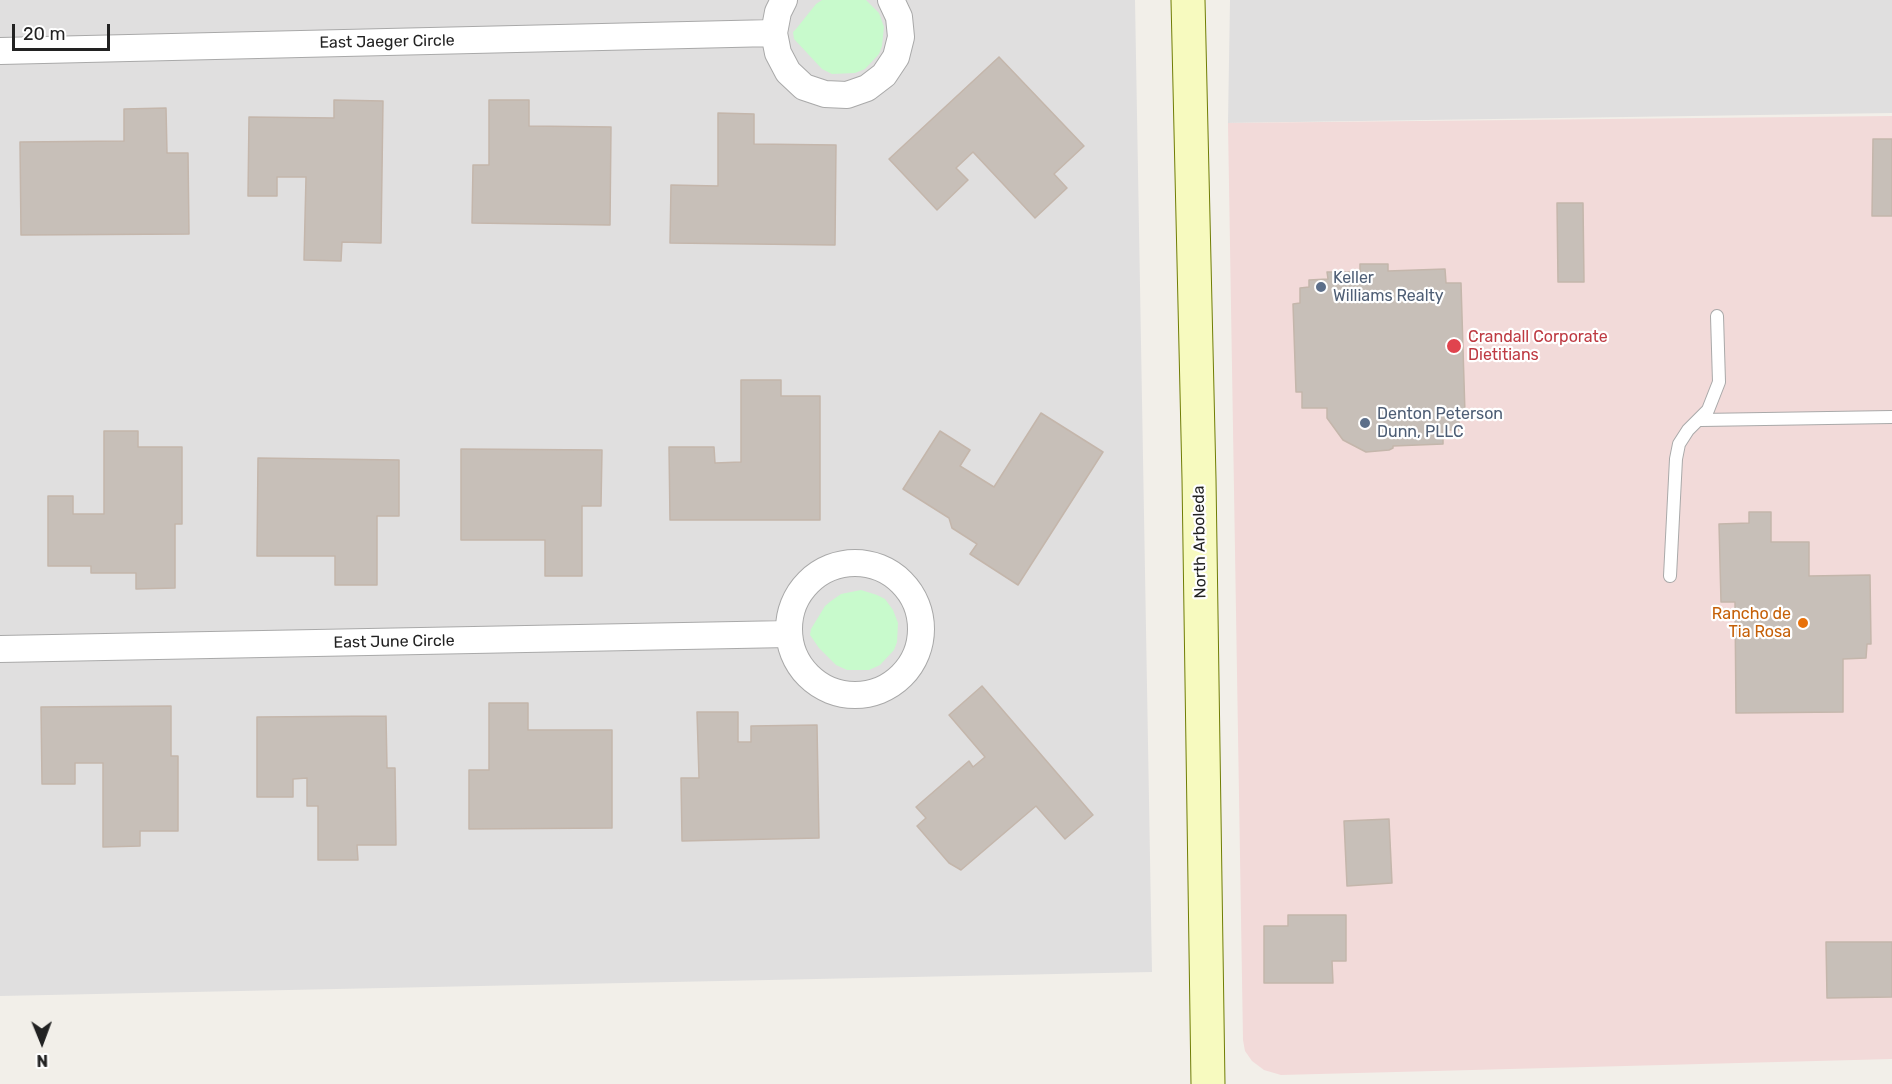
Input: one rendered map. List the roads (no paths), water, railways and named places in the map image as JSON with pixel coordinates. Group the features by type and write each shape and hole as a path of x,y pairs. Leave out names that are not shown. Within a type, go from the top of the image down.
{"street":[{"path":"784,0 778,12 774,33 778,53 788,72 804,87 825,94 847,95 876,82 884,75 896,57 901,37 899,17 891,0"},
{"name":"North Arboleda","path":"1188,0 1199,479 1208,1084"},
{"name":"East Jaeger Circle","path":"0,51 774,33"},
{"path":"847,563 868,564 888,572 905,585 916,603 921,624 920,644 912,663 899,678 882,690 862,695 842,694 823,687 807,675 795,658 789,634 789,618 796,598 809,581 826,569 847,563"},
{"name":"East June Circle","path":"0,650 789,634"}],"lane":[{"path":"1670,576 1671,519 1679,444 1688,430 1701,420 1708,410 1719,382 1717,316"},
{"path":"1701,420 1892,417"}],"place":[{"name":"Keller Williams Realty","path":"1321,287"},
{"name":"Crandall Corporate Dietitians","path":"1454,346"},
{"name":"Denton Peterson Dunn, PLLC","path":"1365,423"},
{"name":"Rancho de Tia Rosa","path":"1803,623"}]}
